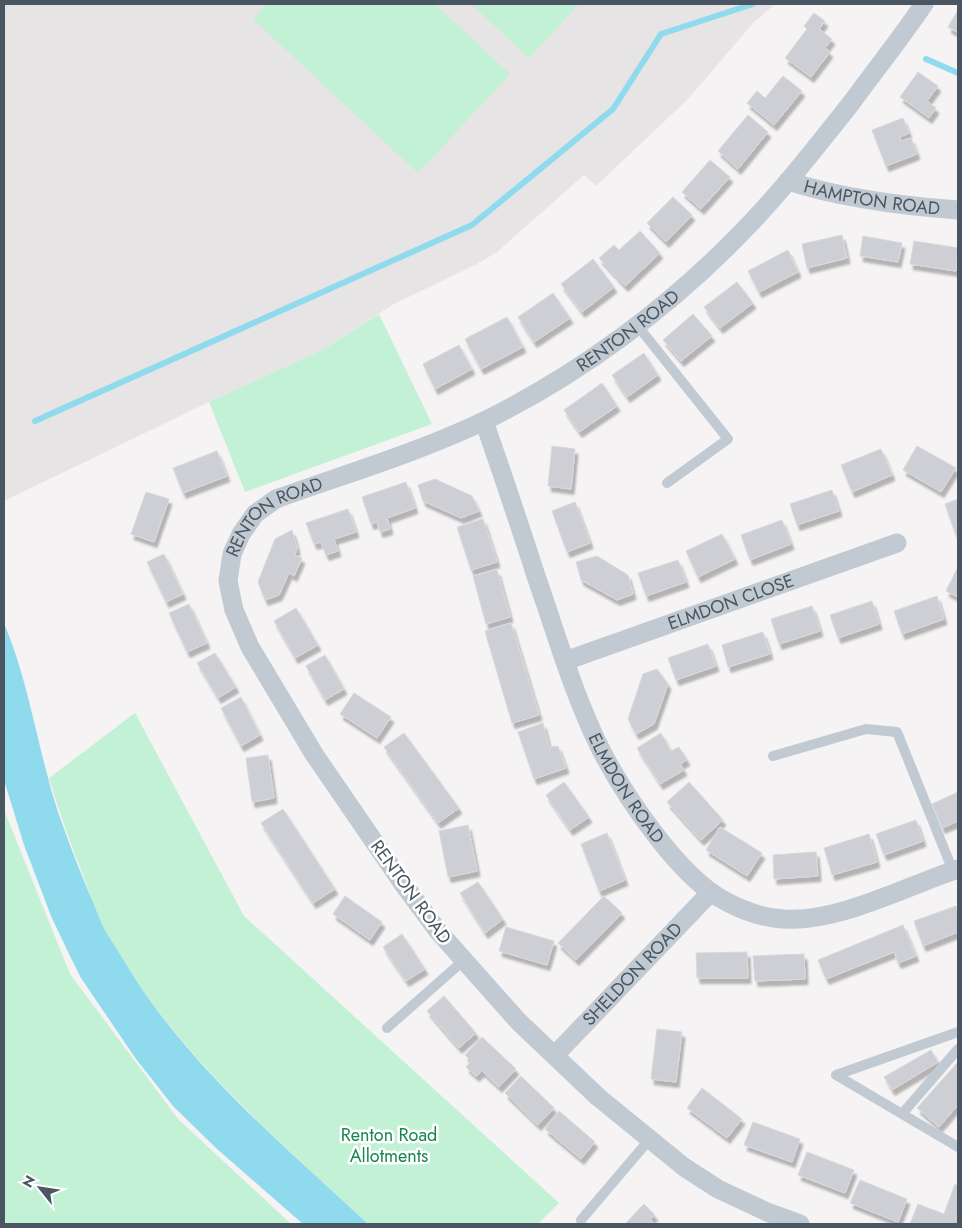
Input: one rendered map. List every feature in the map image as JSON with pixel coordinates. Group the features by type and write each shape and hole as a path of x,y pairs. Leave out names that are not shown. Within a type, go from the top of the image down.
{"street":[{"name":"RENTON ROAD","path":"800,1224 767,1212 718,1190 649,1140 598,1097 518,1021 463,961 401,881 314,754 250,647 234,610 228,581 232,554 241,534 255,514 276,500 421,447 484,421 530,396 587,361 636,325 704,268 743,231 788,182 903,35 924,4"},
{"name":"HAMPTON ROAD","path":"788,182 812,189 920,207 958,210"},
{"name":"ELMDON ROAD","path":"484,421 580,704 601,750 634,805 665,846 689,873 726,902 755,914 782,919 808,919 849,909 955,870"},
{"name":"ELMDON CLOSE","path":"565,661 897,543"},
{"name":"SHELDON ROAD","path":"555,1055 711,892"}],"lane":[{"path":"636,325 728,439 667,483"},
{"path":"773,756 866,729 897,732 955,870"},
{"path":"387,1028 463,961"},
{"path":"958,1032 836,1075 958,1147"},
{"path":"902,1114 958,1049"},
{"path":"581,1220 649,1140"}],"shaded area":[{"path":"4,4 775,4 754,22 687,100 596,186 584,175 497,252 477,264 392,305 324,349 4,501"}],"green space":[{"path":"267,4 435,4 510,74 418,173 253,19"},
{"path":"471,4 579,4 529,58"},
{"path":"379,314 432,424 245,492 209,402 324,349"},
{"name":"Renton Road Allotments","path":"135,713 244,916 559,1203 538,1224 368,1224 221,1084 155,1006 126,965 93,905 49,778"},
{"path":"4,810 70,974 178,1119 291,1224 4,1224"}],"water":[{"path":"4,623 21,670 59,815 73,854 109,937 146,995 203,1066 268,1131 368,1224 303,1224 216,1148 173,1106 136,1059 81,978 51,916 24,845 4,780"}],"building":[{"path":"958,10 958,33 948,27"},
{"path":"814,13 825,21 819,29 832,39 825,48 830,52 811,77 785,58 807,29 804,26"},
{"path":"918,72 938,86 927,101 936,108 929,118 900,97"},
{"path":"783,76 802,91 774,125 747,103 757,91 765,98"},
{"path":"748,115 768,132 738,169 718,151"},
{"path":"903,118 909,133 900,137 901,141 911,138 917,154 886,166 872,130"},
{"path":"710,160 730,177 701,209 682,192"},
{"path":"673,197 692,215 666,242 647,223"},
{"path":"640,231 660,253 625,286 599,258 614,245 619,250"},
{"path":"842,235 847,258 807,268 802,244"},
{"path":"863,236 902,243 898,262 860,256"},
{"path":"914,241 958,248 956,271 910,264"},
{"path":"788,250 798,272 759,292 748,271"},
{"path":"593,259 614,287 582,312 561,284"},
{"path":"737,282 753,303 720,328 704,307"},
{"path":"553,293 570,318 534,342 518,317"},
{"path":"693,314 712,336 681,361 663,340"},
{"path":"507,317 523,347 481,369 465,339"},
{"path":"459,345 472,369 435,389 423,364"},
{"path":"644,353 658,375 627,397 612,375"},
{"path":"602,383 617,406 579,432 564,410"},
{"path":"552,446 575,449 571,489 548,486"},
{"path":"917,446 956,468 941,492 903,470"},
{"path":"881,449 892,475 852,492 841,465"},
{"path":"217,451 227,476 183,493 173,468"},
{"path":"435,479 472,496 479,511 461,518 423,501 418,485"},
{"path":"406,482 415,508 387,518 390,529 380,532 377,522 371,524 362,497"},
{"path":"832,490 839,511 797,525 790,504"},
{"path":"146,492 169,499 154,542 131,534"},
{"path":"958,499 958,541 945,504"},
{"path":"575,502 590,543 567,552 552,511"},
{"path":"348,509 356,532 334,539 338,551 326,555 321,542 314,544 306,523"},
{"path":"483,519 497,562 471,570 457,527"},
{"path":"782,520 791,544 750,560 741,535"},
{"path":"292,530 297,548 295,555 302,558 294,576 289,573 279,595 265,600 258,582 275,539"},
{"path":"722,534 735,559 698,577 686,551"},
{"path":"164,554 183,594 166,602 147,562"},
{"path":"597,556 628,575 633,594 617,600 581,580 576,562"},
{"path":"678,560 686,582 646,596 638,573"},
{"path":"958,567 958,597 946,591"},
{"path":"497,570 510,617 486,624 473,576"},
{"path":"937,596 944,619 902,634 894,611"},
{"path":"872,601 879,624 838,638 830,615"},
{"path":"189,604 207,643 187,652 169,613"},
{"path":"812,606 820,631 779,644 771,619"},
{"path":"296,608 318,645 295,658 274,621"},
{"path":"511,623 539,715 512,723 485,631"},
{"path":"763,632 770,654 728,667 722,645"},
{"path":"708,644 716,666 676,680 668,658"},
{"path":"215,653 236,687 218,698 197,663"},
{"path":"325,655 344,689 325,700 306,666"},
{"path":"657,669 668,684 654,724 636,734 628,719 643,674"},
{"path":"354,693 391,717 377,738 340,714"},
{"path":"241,697 260,735 241,746 221,708"},
{"path":"543,723 549,747 558,746 566,768 534,779 518,732"},
{"path":"404,733 459,808 438,823 384,747"},
{"path":"661,733 671,751 679,747 687,760 680,764 684,770 660,784 637,748"},
{"path":"268,755 274,798 252,802 246,758"},
{"path":"564,782 589,817 570,830 546,795"},
{"path":"689,782 723,820 701,840 667,802"},
{"path":"958,792 958,821 942,828 932,804"},
{"path":"283,809 335,889 313,903 261,823"},
{"path":"916,820 923,841 884,855 876,834"},
{"path":"468,825 477,871 448,877 439,831"},
{"path":"720,827 762,853 747,876 706,850"},
{"path":"607,833 625,880 599,891 581,844"},
{"path":"869,834 877,862 832,875 824,848"},
{"path":"816,852 818,876 774,879 773,855"},
{"path":"478,882 503,919 485,933 460,893"},
{"path":"345,896 382,922 370,940 333,914"},
{"path":"604,896 622,913 576,960 558,943"},
{"path":"956,906 958,932 923,946 914,921"},
{"path":"903,925 916,956 898,963 894,952 826,979 818,960"},
{"path":"506,927 554,941 547,965 499,951"},
{"path":"402,934 425,969 406,981 383,947"},
{"path":"747,952 748,978 697,978 696,953"},
{"path":"804,954 805,979 755,981 753,956"},
{"path":"444,996 476,1033 459,1048 427,1011"},
{"path":"657,1029 682,1032 676,1082 651,1079"},
{"path":"482,1037 516,1069 499,1087 482,1071 476,1076 466,1067 471,1061 465,1055"},
{"path":"931,1050 938,1062 892,1090 884,1077"},
{"path":"958,1062 958,1105 939,1127 917,1108"},
{"path":"521,1076 554,1108 538,1125 505,1093"},
{"path":"702,1088 742,1119 727,1138 687,1108"},
{"path":"559,1111 595,1142 581,1159 545,1129"},
{"path":"753,1122 800,1139 792,1162 744,1145"},
{"path":"807,1152 854,1170 845,1193 798,1175"},
{"path":"860,1180 907,1199 898,1222 850,1203"},
{"path":"955,1184 958,1186 958,1224 910,1224 918,1204 944,1214"},
{"path":"644,1204 655,1215 650,1219 655,1224 625,1224"}],"waterway":[{"path":"35,421 472,225 613,109 661,34 753,4"},
{"path":"926,59 958,73"}]}
